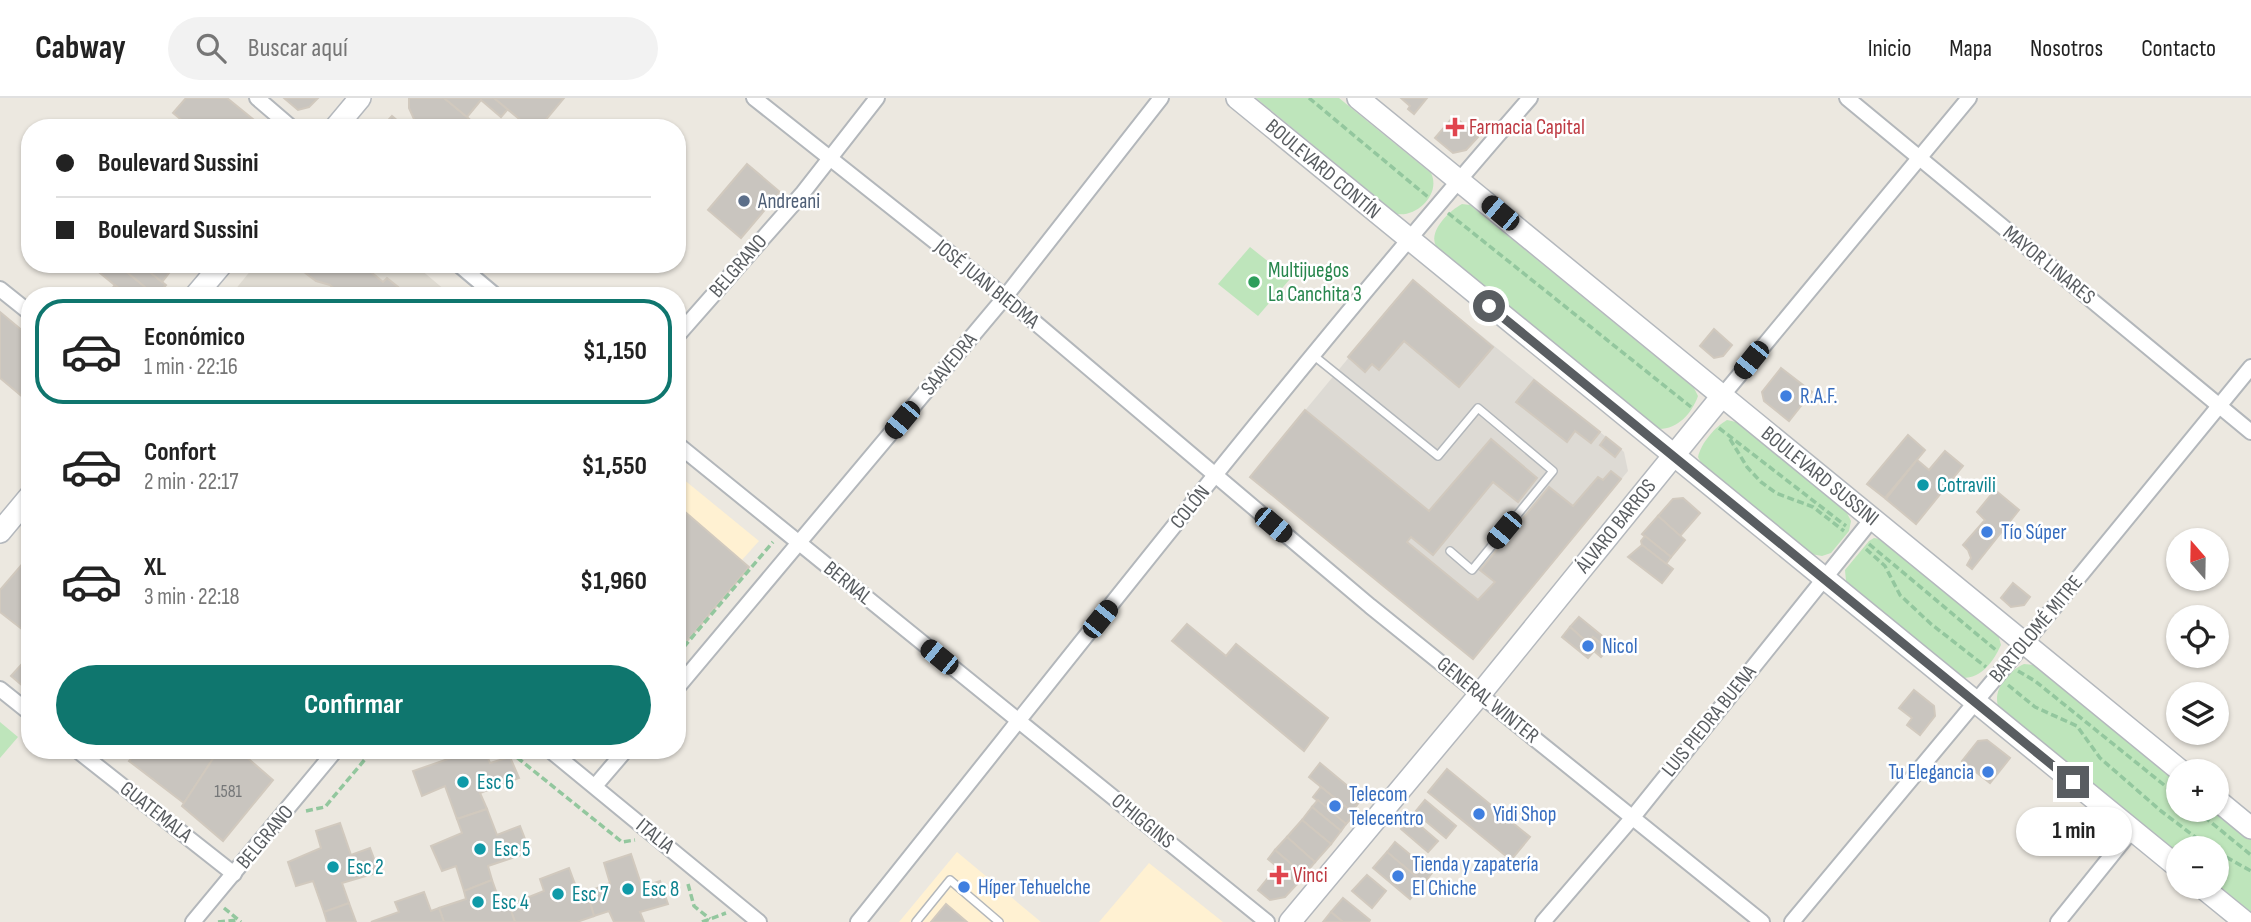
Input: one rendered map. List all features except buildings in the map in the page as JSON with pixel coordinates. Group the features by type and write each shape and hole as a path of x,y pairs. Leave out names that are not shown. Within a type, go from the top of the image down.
{"main road":[{"path":"342,119 360,98"},
{"name":"BOULEVARD CONTÍN","path":"1237,98 1408,239"},
{"path":"1358,98 1459,179"},
{"name":"BOULEVARD SUSSINI","path":"1459,179 2166,759"},
{"path":"1408,239 2166,857"},
{"path":"203,287 214,273"},
{"name":"ÁLVARO BARROS","path":"1290,922 1481,693 1722,396"},
{"path":"0,533 21,507"},
{"path":"2229,810 2251,828"},
{"path":"2217,899 2245,922"}],"street":[{"path":"257,98 282,119"},
{"name":"JOSÉ JUAN BIEDMA","path":"754,98 1005,297 1215,476"},
{"name":"BELGRANO","path":"686,326 831,158 877,98"},
{"name":"SAAVEDRA","path":"686,677 1005,297 1161,98"},
{"name":"COLÓN","path":"858,922 1313,355 1408,239 1530,98"},
{"name":"MAYOR LINARES","path":"1847,98 2251,432"},
{"name":"ÁLVARO BARROS","path":"1722,396 1969,98"},
{"path":"469,273 485,287"},
{"path":"0,289 21,306"},
{"name":"BARTOLOMÉ MITRE","path":"1792,922 2251,367"},
{"name":"BERNAL","path":"686,451 1019,722"},
{"name":"GENERAL WINTER","path":"1215,476 1370,606 1762,922"},
{"name":"LUIS PIEDRA BUENA","path":"1543,922 1633,817 1872,519"},
{"path":"0,689 21,706"},
{"name":"O'HIGGINS","path":"1019,722 1266,922"},
{"name":"GUATEMALA","path":"88,759 233,874"},
{"name":"BELGRANO","path":"193,922 328,759"},
{"name":"ITALIA","path":"561,759 759,922"},
{"path":"595,786 618,759"},
{"path":"2058,922 2132,830"}],"lane":[{"path":"1313,355 1438,456 1478,408 1553,471 1472,570 1450,551"},
{"path":"916,922 950,880 999,922"}],"path":[{"path":"1309,98 1437,205 2166,786"},
{"path":"1705,417 1730,439 1747,467 1761,482 1776,493 1813,507 1857,538 1885,566 1899,595 1931,624 2035,707 2077,726 2100,758 2194,836"},
{"path":"686,644 783,530"},
{"path":"282,816 325,807 365,759"},
{"path":"519,759 622,842 654,836"},
{"path":"2211,822 2251,855"},
{"path":"680,857 694,906 710,919"},
{"path":"2229,859 2251,871"},
{"path":"213,898 239,921"},
{"path":"702,922 741,908"},
{"path":"218,922 239,921"}],"shaded area":[{"path":"249,273 425,273 441,287 237,287"},
{"path":"1413,280 1621,449 1628,471 1473,659 1250,477"},
{"path":"686,481 759,541 742,560 749,567 686,642"},
{"name":"Híper Tehuelche","path":"957,852 1041,922 899,922"},
{"name":"Híper Tehuelche","path":"1149,863 1223,922 1099,922"}],"green space":[{"path":"1256,98 1339,98 1431,173 1433,188 1430,196 1413,212 1397,214"},
{"path":"1462,204 1470,205 1694,388 1698,396 1683,419 1672,426 1659,429 1436,246 1434,240 1437,228 1451,211"},
{"name":"Multijuegos La Canchita 3","path":"1250,247 1290,279 1258,316 1218,284"},
{"path":"1727,420 1736,422 1846,511 1851,521 1849,531 1831,553 1822,556 1811,554 1701,463 1698,457 1705,441"},
{"path":"1874,538 1880,539 1998,634 2001,645 1986,668 1975,676 1961,678 1846,581 1845,570"},
{"path":"2024,664 2034,665 2166,771 2166,822 2229,821 2251,839 2251,914 2229,896 2229,836 2166,836 2166,843 1998,706 2000,687 2012,671"},
{"path":"0,722 18,737 0,758"}],"place":[{"name":"Farmacia Capital","path":"1455,127"},
{"name":"Andreani","path":"744,201"},
{"name":"Multijuegos La Canchita 3","path":"1254,282"},
{"name":"R.A.F.","path":"1786,396"},
{"name":"Cotravili","path":"1923,485"},
{"name":"Tío Súper","path":"1987,532"},
{"name":"Nicol","path":"1588,646"},
{"name":"Tu Elegancia","path":"1988,772"},
{"name":"Esc 6","path":"463,782"},
{"name":"Telecom Telecentro","path":"1335,806"},
{"name":"Yidi Shop","path":"1479,814"},
{"name":"Esc 5","path":"480,849"},
{"name":"Esc 2","path":"333,867"},
{"name":"Vinci","path":"1279,875"},
{"name":"Tienda y zapatería El Chiche","path":"1398,876"},
{"name":"Híper Tehuelche","path":"964,887"},
{"name":"Esc 8","path":"628,889"},
{"name":"Esc 7","path":"558,894"},
{"name":"Esc 4","path":"478,902"}],"route":[{"path":"1489,306 2073,782"}]}
